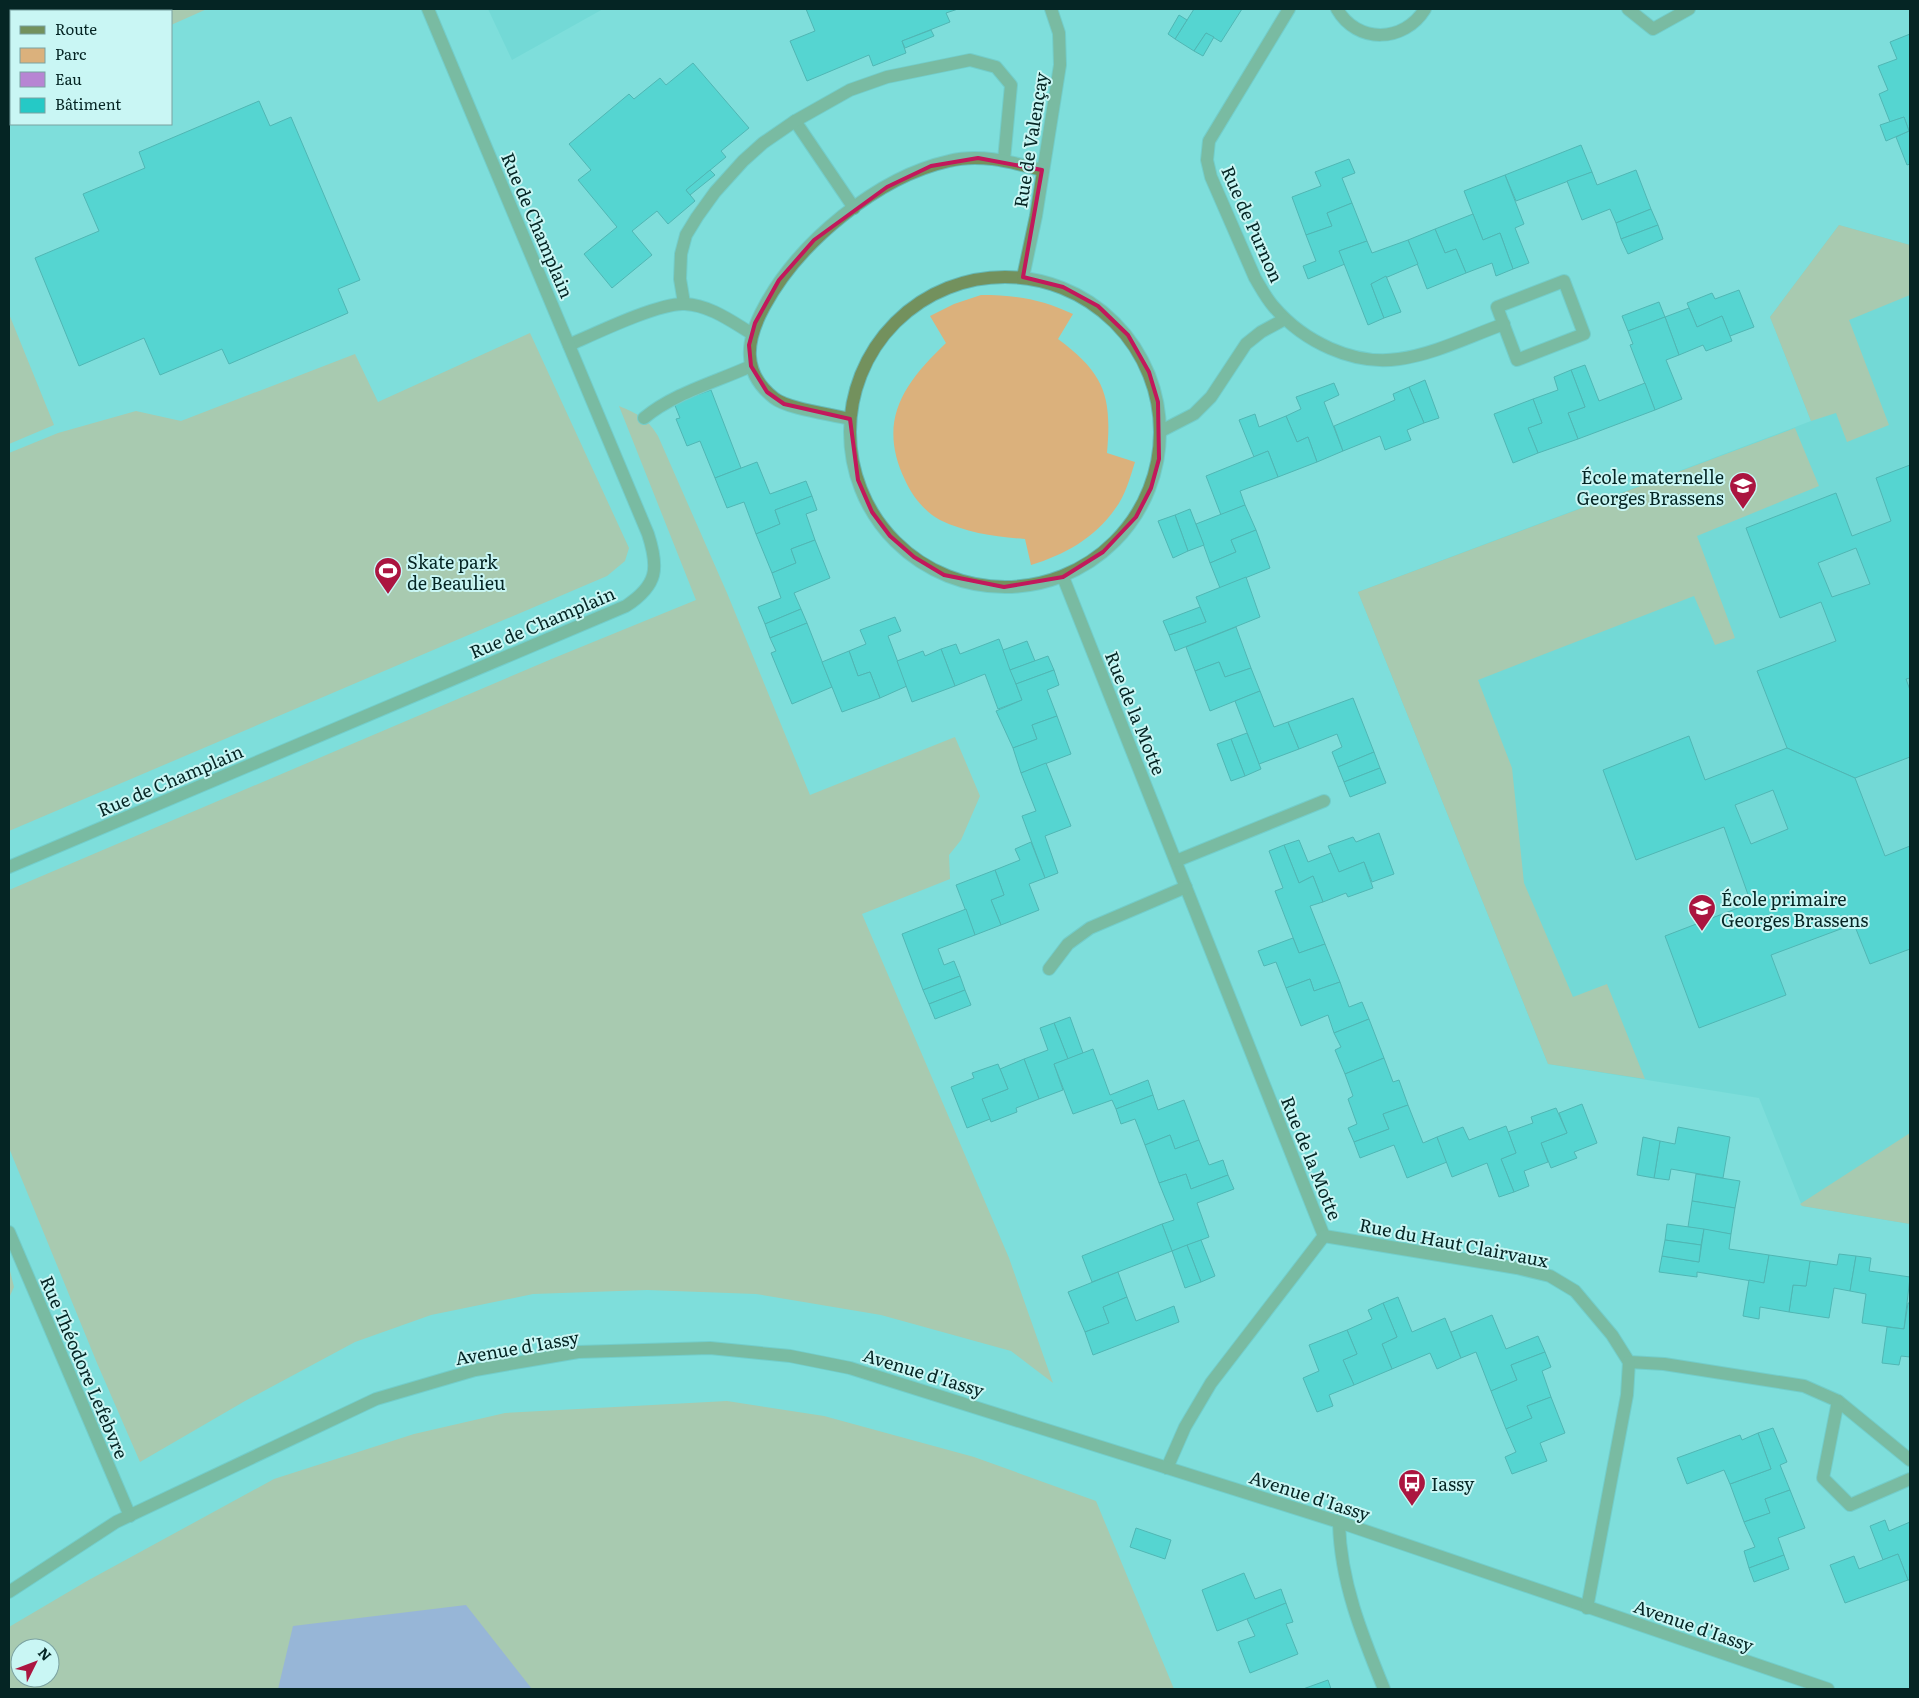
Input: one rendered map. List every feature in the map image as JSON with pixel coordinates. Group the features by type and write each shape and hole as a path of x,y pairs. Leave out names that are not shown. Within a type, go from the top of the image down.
{"street":[{"name":"Rue de Champlain","path":"9,867 626,606 637,599 652,579 656,567 655,556 648,534 428,9"},
{"name":"Rue de Valençay","path":"1023,277 1036,216 1060,65 1059,32 1051,9"},
{"name":"Rue de Purnon","path":"1289,9 1209,141 1207,160 1211,177 1255,278 1273,306 1285,319 1324,345 1350,356 1372,360 1399,359 1432,351 1504,324"},
{"path":"1337,9 1342,17 1355,28 1372,34 1390,34 1406,29 1420,17 1425,9"},
{"path":"1628,9 1653,30 1689,9"},
{"path":"684,303 680,279 681,254 686,235 715,192 743,161 763,143 795,121 850,90 887,77 970,60 996,68 1011,85 1004,160"},
{"path":"795,121 854,208"},
{"path":"850,419 784,404 767,392 760,384 751,366 749,344 751,333 780,280 814,240 854,208 907,175 931,166 966,158 1004,160 1042,170"},
{"path":"985,277 1023,277 1063,287 1098,306 1128,335 1149,372 1158,402 1161,430 1159,459 1151,488 1136,517 1118,540 1087,564 1063,578 1032,585 1004,587 974,584 944,575 914,557 890,536 872,512 858,480 851,452 850,419 855,390 864,364 881,338 904,313 927,296 949,286 985,277"},
{"path":"1564,281 1584,334 1517,360 1504,324 1497,307 1564,281"},
{"path":"569,345 662,308 684,303 704,308 751,333"},
{"path":"1161,430 1194,414 1210,397 1246,344 1261,332 1285,319"},
{"path":"644,418 658,406 678,396 751,366"},
{"name":"Rue de la Motte","path":"1063,578 1324,1236 1211,1383 1185,1427 1166,1468"},
{"path":"1176,861 1324,801"},
{"path":"1049,969 1068,944 1090,928 1186,887"},
{"name":"Rue Théodore Lefebvre","path":"9,1232 130,1516"},
{"name":"Rue du Haut Clairvaux","path":"1324,1236 1517,1268 1550,1276 1575,1291 1612,1335 1629,1362"},
{"name":"Avenue d'Iassy","path":"12,1589 116,1522 376,1399 474,1370 578,1352 710,1348 790,1356 850,1368 1340,1522 1828,1689"},
{"path":"1587,1608 1628,1395 1629,1362 1664,1364 1804,1386 1838,1401 1910,1460"},
{"path":"1838,1401 1823,1478 1850,1505 1910,1479"},
{"path":"1340,1522 1345,1574 1350,1599 1359,1629 1384,1689"}],"highlighted area":[{"path":"978,158 1042,170 1023,277 1063,287 1098,306 1128,335 1149,372 1158,402 1159,459 1151,488 1136,517 1103,552 1063,577 1004,587 944,575 914,557 890,536 872,512 858,480 850,419 784,404 767,392 751,366 749,345 755,323 779,280 814,240 887,187 931,166"}],"shaded area":[{"path":"488,9 603,9 512,60"},
{"path":"1839,225 1910,245 1910,1224 1802,1206 1759,1098 1548,1064 1358,592 1811,421 1770,317"}],"green space":[{"path":"9,9 207,9 172,25 172,10 10,10 9,97"},
{"path":"1839,225 1910,245 1910,295 1849,320 1889,425 1847,442 1836,413 1811,421 1770,317"},
{"path":"981,295 1028,299 1073,314 1058,339 1086,364 1102,388 1108,416 1107,453 1135,462 1122,498 1098,529 1067,551 1031,565 1025,539 992,536 971,531 940,520 929,513 911,492 897,459 894,422 899,405 918,373 946,343 930,316 954,304"},
{"path":"9,314 54,425 9,444"},
{"path":"530,333 629,548 625,561 607,576 9,831 9,453 58,433 136,411 181,421 355,354 378,402"},
{"path":"619,406 641,417 658,436 727,593 810,795 955,737 980,796 961,840 949,855 950,879 862,914 1009,1258 1053,1383 1011,1351 881,1315 756,1294 647,1290 533,1294 431,1315 355,1342 245,1401 140,1462 97,1363 9,1148 9,890 554,658 696,600"},
{"path":"1795,428 1819,486 1697,536 1735,638 1715,645 1694,596 1478,680 1512,768 1524,883 1573,997 1607,984 1645,1079 1548,1064 1358,592"},
{"path":"1910,1133 1910,1224 1802,1206 1800,1204"},
{"path":"9,1267 14,1287 9,1298"},
{"path":"727,1401 824,1416 974,1457 1096,1501 1174,1689 9,1689 9,1627 87,1581 274,1479 414,1434 505,1413"}],"water":[{"path":"466,1605 532,1689 278,1689 293,1626"}],"building":[{"path":"806,9 958,9 946,13 950,22 902,41 906,53 873,66 869,55 807,81 790,41 815,31"},
{"path":"1194,9 1242,9 1221,42 1206,33 1194,51 1175,39"},
{"path":"1179,15 1187,20 1175,39 1168,34"},
{"path":"931,30 934,36 905,48 902,41"},
{"path":"1206,33 1214,37 1203,56 1194,51"},
{"path":"1910,34 1910,164 1907,165 1896,137 1909,131 1904,117 1890,122 1879,94 1888,90 1878,66 1897,59 1890,42"},
{"path":"693,63 749,128 721,151 726,157 686,190 695,201 668,224 657,211 632,231 652,255 612,288 584,254 617,227 578,180 591,170 569,144 629,94 634,99 660,78 666,85"},
{"path":"259,101 270,126 291,117 360,280 338,289 348,313 229,364 222,349 160,375 144,338 79,366 35,258 99,231 83,194 145,168 139,152"},
{"path":"1904,117 1909,131 1886,141 1880,125"},
{"path":"1581,145 1592,172 1516,201 1505,175"},
{"path":"1349,159 1355,173 1342,178 1352,203 1327,213 1332,226 1306,235 1292,197 1321,186 1315,172"},
{"path":"710,170 715,175 690,195 686,190"},
{"path":"1636,170 1651,209 1616,223 1610,209 1582,220 1567,181 1592,172 1597,185"},
{"path":"1505,175 1524,224 1515,228 1529,263 1513,269 1500,233 1483,240 1464,191"},
{"path":"1352,203 1367,241 1339,251 1345,264 1308,279 1303,266 1316,261 1306,235 1332,226 1327,213"},
{"path":"1651,209 1658,225 1621,239 1616,223"},
{"path":"1473,214 1483,240 1500,233 1513,269 1496,276 1492,263 1466,273 1456,249 1445,253 1435,229"},
{"path":"1658,225 1663,239 1628,254 1621,239"},
{"path":"1435,229 1445,253 1456,249 1466,273 1427,289 1408,240"},
{"path":"1408,240 1418,264 1371,284 1384,318 1368,325 1339,251 1367,241 1372,253"},
{"path":"1386,276 1401,312 1384,318 1371,284"},
{"path":"1739,290 1754,327 1730,336 1722,316 1697,327 1687,303 1712,293 1715,299"},
{"path":"1659,302 1665,317 1628,331 1622,316"},
{"path":"1689,308 1697,327 1722,316 1732,341 1706,351 1703,345 1679,355 1665,317"},
{"path":"1665,317 1679,355 1666,360 1682,399 1655,410 1630,345 1633,344 1628,331"},
{"path":"1585,365 1599,401 1645,383 1655,410 1578,439 1568,413 1585,407 1571,370"},
{"path":"1571,370 1585,407 1568,413 1578,439 1538,453 1528,428 1542,423 1533,399 1558,390 1554,377"},
{"path":"1425,380 1439,418 1424,423 1409,387"},
{"path":"1334,383 1339,395 1324,402 1343,451 1317,462 1308,437 1297,442 1286,416 1301,409 1296,397"},
{"path":"1409,387 1424,423 1407,430 1411,440 1385,450 1380,436 1343,451 1334,426 1395,400 1393,394"},
{"path":"711,390 741,468 715,478 700,441 687,446 676,419 680,418 674,403"},
{"path":"1533,399 1542,423 1528,428 1538,453 1513,463 1494,414"},
{"path":"1255,414 1259,427 1286,416 1297,442 1308,437 1317,462 1278,477 1268,451 1254,457 1239,420"},
{"path":"1268,451 1278,477 1240,491 1245,505 1221,515 1206,476"},
{"path":"757,462 770,494 806,481 812,496 775,510 780,524 756,534 744,502 727,508 715,478"},
{"path":"1910,465 1910,678 1906,679 1910,690 1910,757 1855,778 1787,748 1757,671 1836,641 1821,602 1780,618 1746,528 1836,493 1852,536 1891,521 1876,478","holes":["1856,548 1870,584 1832,597 1818,563"]},
{"path":"812,496 817,510 806,514 815,540 791,549 796,563 772,573 756,534 780,524 775,510"},
{"path":"1245,505 1256,530 1231,540 1236,552 1210,563 1196,524"},
{"path":"1190,509 1204,545 1188,551 1175,515"},
{"path":"1175,515 1188,551 1173,558 1158,521"},
{"path":"1256,530 1270,568 1220,588 1210,563 1236,552 1231,540"},
{"path":"815,540 830,578 794,593 801,609 765,624 758,607 781,598 772,573 796,563 791,549"},
{"path":"1246,577 1260,617 1175,651 1169,635 1206,622 1196,597"},
{"path":"1200,607 1206,622 1169,635 1163,621"},
{"path":"801,609 807,623 770,638 765,624"},
{"path":"895,617 901,631 888,636 907,686 880,698 870,672 858,676 849,651 866,644 860,630"},
{"path":"807,623 832,687 792,704 771,653 776,651 770,638"},
{"path":"1236,627 1251,668 1225,677 1219,662 1195,671 1186,647"},
{"path":"999,639 1022,700 998,709 985,674 955,686 941,649 956,644 960,654"},
{"path":"1027,641 1035,661 1010,670 1003,650"},
{"path":"941,649 955,686 912,702 897,661 923,651 925,656"},
{"path":"849,651 858,676 870,672 880,698 842,712 822,662"},
{"path":"1048,656 1054,670 1016,684 1010,670"},
{"path":"1219,662 1225,677 1251,668 1260,691 1210,711 1195,671"},
{"path":"1054,670 1059,685 1047,690 1057,716 1032,725 1037,739 1013,748 996,711 1022,700 1016,684"},
{"path":"1260,691 1274,727 1288,722 1299,749 1259,764 1235,701"},
{"path":"1353,698 1374,752 1338,767 1332,752 1342,747 1337,734 1299,749 1288,722"},
{"path":"1057,716 1071,754 1021,773 1013,748 1037,739 1032,725"},
{"path":"1247,733 1261,769 1245,776 1231,739"},
{"path":"1689,736 1705,780 1787,748 1855,778 1885,856 1910,846 1910,949 1870,964 1854,924 1771,955 1786,995 1699,1028 1665,936 1751,903 1724,827 1636,860 1603,770","holes":["1773,790 1788,829 1751,844 1735,805"]},
{"path":"1231,739 1245,776 1231,781 1217,744"},
{"path":"1374,752 1380,768 1344,782 1338,767"},
{"path":"1046,763 1071,826 1045,836 1058,873 1045,878 1022,816 1036,811 1021,773"},
{"path":"1380,768 1386,783 1350,797 1344,782"},
{"path":"1379,833 1394,874 1372,882 1364,862 1339,872 1328,846 1353,837 1356,842"},
{"path":"1299,840 1308,862 1331,853 1339,872 1364,862 1373,888 1348,897 1346,893 1323,902 1313,876 1299,883 1284,845"},
{"path":"1031,842 1045,878 1029,884 1039,910 1001,925 991,900 1004,895 995,870 1020,860 1015,849"},
{"path":"1284,845 1299,883 1313,876 1323,902 1310,906 1325,944 1299,953 1275,891 1283,888 1269,851"},
{"path":"995,870 1004,895 991,900 1001,925 975,935 956,885"},
{"path":"966,909 975,935 938,949 944,965 954,961 960,976 923,990 902,934"},
{"path":"1293,938 1299,953 1325,944 1340,982 1314,991 1310,979 1286,988 1276,962 1264,966 1258,951"},
{"path":"960,976 965,990 929,1004 923,990"},
{"path":"1310,979 1314,991 1340,982 1349,1007 1362,1002 1369,1019 1334,1033 1328,1015 1301,1026 1286,988"},
{"path":"965,990 971,1005 935,1019 929,1004"},
{"path":"1070,1017 1083,1053 1068,1059 1054,1023"},
{"path":"1369,1019 1384,1058 1345,1074 1335,1050 1341,1047 1334,1033"},
{"path":"1054,1023 1068,1059 1054,1064 1063,1090 1039,1099 1024,1059 1048,1050 1040,1028"},
{"path":"1093,1049 1110,1095 1148,1080 1153,1095 1116,1109 1112,1100 1073,1114 1054,1064"},
{"path":"1384,1058 1393,1082 1399,1080 1408,1105 1383,1114 1389,1129 1354,1142 1348,1128 1357,1124 1348,1099 1353,1096 1345,1074"},
{"path":"1024,1059 1039,1099 1016,1108 1017,1112 991,1122 982,1099 1008,1089 1000,1069"},
{"path":"998,1064 1008,1089 982,1099 990,1119 967,1128 951,1087 974,1078 972,1073"},
{"path":"1153,1095 1158,1110 1184,1100 1199,1140 1175,1149 1170,1135 1145,1145 1135,1119 1121,1124 1116,1109"},
{"path":"1582,1104 1597,1143 1574,1152 1577,1158 1551,1168 1541,1143 1567,1133 1559,1113"},
{"path":"1408,1105 1423,1143 1437,1137 1447,1162 1407,1178 1394,1145 1360,1158 1354,1142 1389,1129 1383,1114"},
{"path":"1556,1108 1567,1133 1541,1143 1548,1162 1524,1171 1529,1186 1514,1192 1501,1159 1516,1153 1508,1132 1533,1123 1531,1117"},
{"path":"1506,1126 1516,1153 1501,1159 1514,1192 1499,1197 1487,1163 1452,1177 1437,1137 1463,1127 1469,1140"},
{"path":"1678,1127 1730,1137 1723,1178 1671,1169 1669,1180 1654,1178 1660,1141 1675,1144"},
{"path":"1170,1135 1175,1149 1199,1140 1209,1165 1223,1160 1228,1175 1191,1189 1186,1174 1159,1183 1145,1145"},
{"path":"1643,1137 1660,1141 1654,1178 1637,1175"},
{"path":"1186,1174 1191,1189 1228,1175 1234,1189 1197,1203 1209,1237 1172,1251 1162,1224 1174,1220 1159,1183"},
{"path":"1696,1174 1740,1181 1735,1208 1692,1201"},
{"path":"1692,1201 1735,1208 1731,1234 1688,1227"},
{"path":"1162,1224 1172,1251 1092,1282 1082,1256"},
{"path":"1667,1224 1704,1229 1701,1245 1665,1240"},
{"path":"1704,1229 1731,1234 1729,1249 1769,1255 1764,1283 1697,1272 1697,1277 1659,1272 1662,1256 1699,1262"},
{"path":"1201,1240 1215,1276 1201,1282 1187,1245"},
{"path":"1665,1240 1701,1245 1699,1262 1662,1256"},
{"path":"1187,1245 1201,1282 1185,1288 1172,1251"},
{"path":"1839,1254 1856,1256 1850,1291 1834,1288 1829,1318 1789,1312 1793,1285 1806,1286 1810,1261 1837,1265"},
{"path":"1769,1255 1810,1261 1806,1286 1793,1285 1789,1312 1760,1307 1759,1319 1743,1316 1749,1280 1764,1283"},
{"path":"1856,1256 1871,1258 1869,1271 1910,1277 1904,1329 1862,1323 1866,1294 1850,1291"},
{"path":"1118,1272 1127,1297 1103,1307 1109,1323 1085,1332 1068,1292"},
{"path":"1127,1297 1136,1321 1174,1306 1179,1322 1093,1355 1085,1332 1109,1323 1103,1307"},
{"path":"1398,1297 1412,1332 1445,1318 1461,1358 1437,1369 1430,1353 1392,1369 1382,1344 1397,1337 1383,1303"},
{"path":"1383,1303 1397,1337 1382,1344 1392,1369 1354,1385 1343,1360 1357,1354 1347,1330 1372,1319 1368,1310"},
{"path":"1908,1303 1910,1303 1910,1357 1901,1356 1899,1365 1882,1363 1887,1327 1904,1329"},
{"path":"1492,1315 1506,1349 1538,1336 1545,1352 1511,1365 1517,1380 1491,1391 1476,1352 1461,1358 1451,1332"},
{"path":"1347,1330 1357,1354 1343,1360 1354,1385 1329,1395 1333,1406 1317,1412 1303,1378 1319,1371 1309,1345"},
{"path":"1545,1352 1551,1367 1542,1371 1551,1397 1527,1406 1532,1418 1506,1429 1491,1391 1517,1380 1511,1365"},
{"path":"1551,1397 1565,1433 1540,1443 1547,1461 1512,1474 1505,1457 1516,1452 1506,1429 1532,1418 1527,1406"},
{"path":"1773,1428 1787,1462 1780,1465 1790,1490 1765,1499 1770,1513 1744,1522 1730,1484 1771,1469 1758,1433"},
{"path":"1758,1433 1771,1469 1730,1484 1724,1470 1687,1484 1677,1458 1740,1435 1742,1440"},
{"path":"1790,1490 1805,1528 1778,1538 1784,1555 1749,1568 1744,1551 1755,1547 1744,1522 1770,1513 1765,1499"},
{"path":"1885,1520 1889,1531 1910,1522 1910,1580 1908,1580 1898,1554 1883,1560 1870,1526"},
{"path":"1136,1528 1171,1540 1165,1559 1130,1547"},
{"path":"1898,1554 1908,1580 1845,1603 1830,1565 1854,1556 1859,1569"},
{"path":"1784,1555 1789,1569 1754,1582 1749,1568"},
{"path":"1244,1573 1255,1599 1281,1589 1286,1603 1217,1631 1202,1590"},
{"path":"1286,1603 1293,1622 1286,1624 1298,1654 1250,1673 1238,1642 1255,1636 1247,1619"},
{"path":"1328,1680 1331,1689 1303,1689"}],"place":[{"name":"École maternelle Georges Brassens","path":"1743,510"},
{"name":"Skate park de Beaulieu","path":"388,595"},
{"name":"École primaire Georges Brassens","path":"1702,932"},
{"name":"Iassy","path":"1412,1507"}]}
